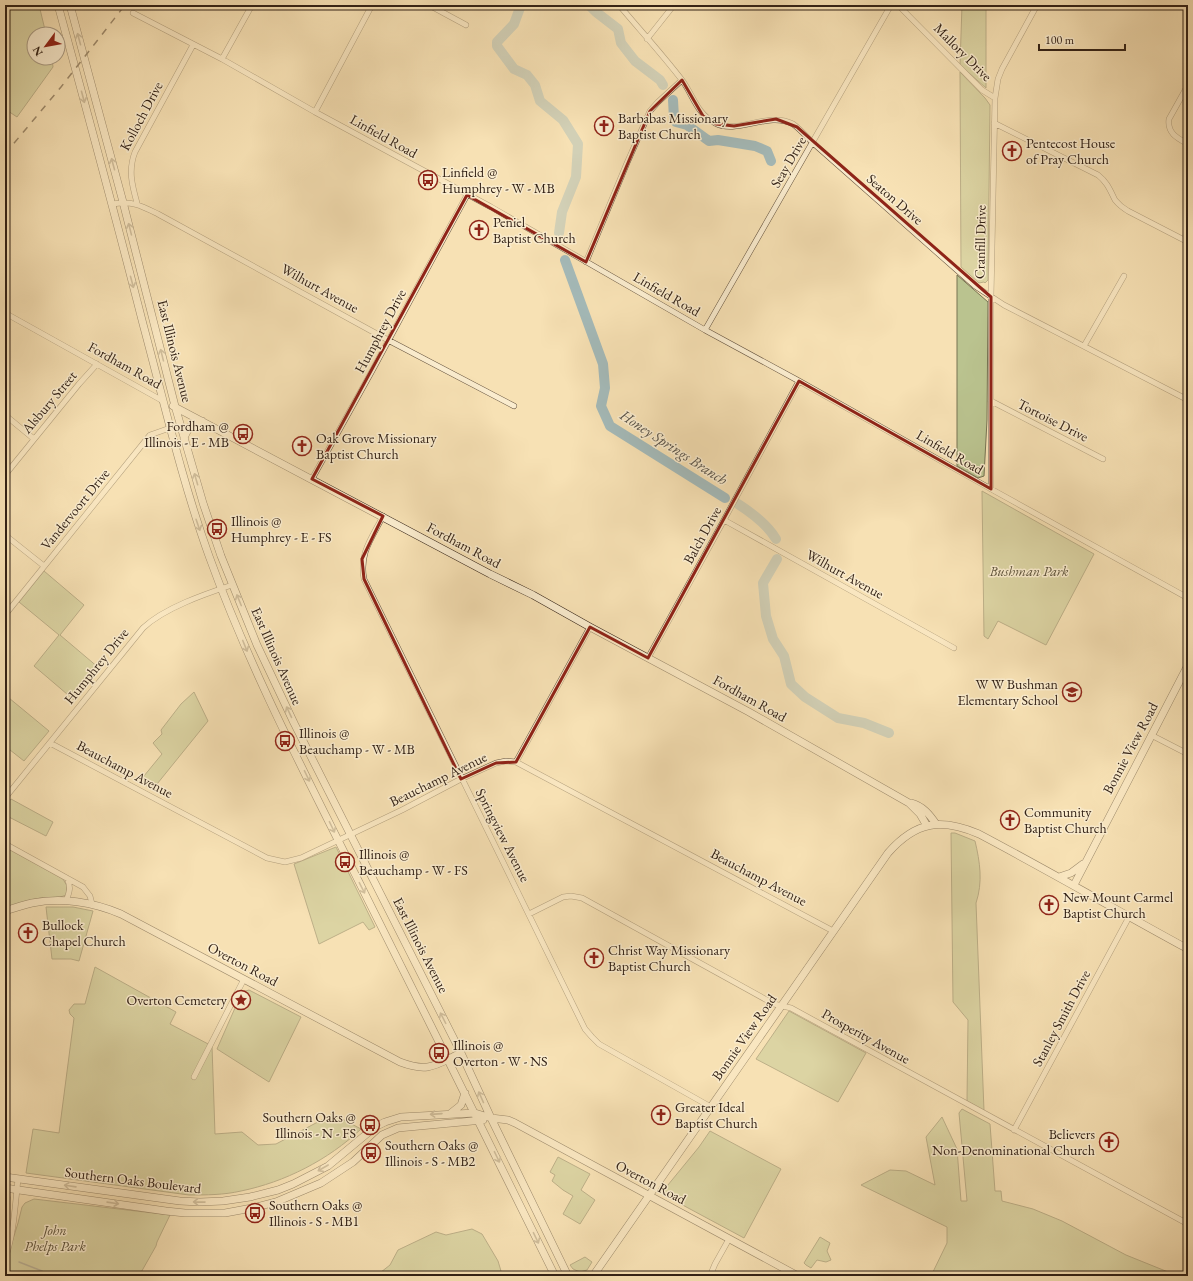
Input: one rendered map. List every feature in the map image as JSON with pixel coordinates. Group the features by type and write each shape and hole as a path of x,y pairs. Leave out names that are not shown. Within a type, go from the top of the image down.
{"street":[{"name":"East Illinois Avenue","path":"58,5 112,204 170,428 192,506 209,556 247,651 284,729 555,1276"},
{"name":"East Illinois Avenue","path":"70,5 123,202 175,406 203,503 232,585 263,658 294,723 461,1053 491,1118 569,1275"},
{"path":"222,59 252,5"},
{"path":"315,112 372,5"},
{"path":"429,5 466,25"},
{"name":"Seaton Drive","path":"619,5 682,80 703,116 716,124 734,126 776,119 791,123 975,286 991,297 1188,400"},
{"path":"647,39 674,5"},
{"name":"Seay Drive","path":"705,330 891,5"},
{"name":"Mallory Drive","path":"898,5 982,90 995,98"},
{"name":"Cranfill Drive","path":"991,489 991,297 995,98 998,79 1004,64 1037,5"},
{"name":"Linfield Road","path":"133,13 222,59 315,112 467,195 705,330 1188,598"},
{"name":"Kolloch Drive","path":"137,203 131,180 131,161 193,45"},
{"path":"586,262 650,111 682,80"},
{"path":"1188,85 1169,119 1169,130 1175,137 1188,144"},
{"path":"994,123 1098,175 1108,184 1120,206 1188,242"},
{"name":"Humphrey Drive","path":"312,479 467,195"},
{"name":"Wilhurt Avenue","path":"112,204 123,202 137,203 388,340 514,406"},
{"path":"1084,346 1124,276"},
{"name":"Fordham Road","path":"5,313 163,400 490,574 533,595 749,712 909,803 920,814 927,826"},
{"name":"Alsbury Street","path":"5,475 97,364"},
{"name":"Balch Drive","path":"648,658 799,381"},
{"name":"Tortoise Drive","path":"991,401 1103,459"},
{"path":"5,415 34,439"},
{"path":"184,438 188,428 196,422 202,420"},
{"name":"Vandervoort Drive","path":"5,615 150,435 170,428"},
{"path":"192,506 203,503"},
{"name":"Springview Avenue","path":"383,516 362,559 364,579 585,1029 600,1044 711,1107"},
{"name":"Wilhurt Avenue","path":"724,520 954,648"},
{"path":"5,535 44,566"},
{"name":"Humphrey Drive","path":"5,798 131,641 152,619 164,612 232,585"},
{"path":"516,762 590,627"},
{"name":"Bonnie View Road","path":"1074,885 1188,665"},
{"path":"1151,735 1188,754"},
{"name":"Beauchamp Avenue","path":"50,742 267,858 277,861 291,861 301,858 496,763 506,761 516,762 833,931"},
{"name":"Fordham Road","path":"909,803 924,809 936,824"},
{"path":"927,826 946,824 969,829 1074,885 1188,949"},
{"name":"Bonnie View Road","path":"592,1275 782,1006 888,852 906,835 927,826"},
{"path":"5,844 87,891 92,904"},
{"path":"1059,877 1071,873 1086,862"},
{"path":"66,878 70,885 70,891 66,900"},
{"name":"Prosperity Avenue","path":"529,914 563,897 571,896 582,898 774,1004 791,1008 1188,1224"},
{"name":"Overton Road","path":"5,911 32,903 66,900 108,908 400,1062 423,1068 431,1067 461,1053"},
{"name":"Stanley Smith Drive","path":"1014,1130 1129,917"},
{"path":"194,1077 244,980"},
{"path":"451,1113 461,1104 465,1093"},
{"name":"Southern Oaks Boulevard","path":"5,1177 180,1201 210,1202 250,1197 272,1192 293,1184 328,1166 375,1127 401,1117 475,1112 491,1118"},
{"name":"Overton Road","path":"491,1118 508,1120 515,1123 798,1276"},
{"name":"Southern Oaks Boulevard","path":"5,1188 185,1213 224,1213 252,1208 292,1196 321,1183 353,1162 386,1133 398,1128 407,1126 480,1122 491,1118"},
{"path":"381,1124 386,1133"},
{"path":"5,1259 11,1234 18,1179"},
{"path":"250,1197 252,1208"},
{"path":"519,1203 530,1198"},
{"path":"710,1276 729,1239"}],"highlighted area":[{"path":"682,80 703,116 716,124 734,126 776,119 797,127 991,297 991,489 799,381 648,658 590,627 516,762 496,763 461,779 364,579 362,559 383,516 312,479 467,195 586,262 650,111"}],"green space":[{"path":"5,5 39,5 44,26 26,26 26,66 53,67 17,117 5,109"},
{"path":"962,5 986,5 986,88 960,65"},
{"path":"960,72 990,105 988,280 985,283 979,283 961,267"},
{"path":"957,275 988,302 987,420 984,476 978,478 957,466"},
{"name":"Bushman Park","path":"982,491 1094,554 1046,645 998,621 988,639 984,636"},
{"path":"44,571 84,605 60,635 99,668 74,700 34,666 59,635 19,602"},
{"path":"194,692 208,721 153,789 139,782 162,754 153,743 162,734 161,730 181,704"},
{"path":"9,698 49,731 24,761 5,746 5,702"},
{"path":"11,799 53,822 46,836 5,815 5,807"},
{"path":"951,833 955,833 975,841 979,864 980,887 976,903 984,1111 967,1101 968,1020 953,1002"},
{"path":"5,847 63,879 67,886 66,895 36,899 5,908"},
{"path":"336,847 375,927 369,930 363,922 319,944 294,864"},
{"path":"46,907 73,907 93,911 79,961 71,959 52,959"},
{"path":"95,967 176,1012 170,1024 212,1046 215,1134 242,1132 258,1145 276,1144 333,1114 361,1129 320,1160 290,1176 257,1187 228,1193 189,1195 26,1173 33,1129 59,1133 74,1018 70,1014 69,1010 74,1004 85,1004"},
{"path":"249,990 301,1017 269,1082 217,1049 242,992"},
{"path":"789,1011 866,1053 838,1102 756,1059"},
{"path":"962,1109 990,1124 995,1191 1001,1191 1002,1201 1033,1209 1062,1221 1126,1255 1178,1276 931,1276 947,1243 947,1227 861,1185 890,1170 906,1171 935,1185 926,1137 942,1117 957,1149 961,1201 967,1201 959,1113"},
{"path":"710,1131 781,1169 744,1238 664,1195 663,1191 699,1147"},
{"path":"558,1157 590,1174 581,1190 595,1200 580,1224 563,1214 573,1196 552,1181 555,1175 550,1172"},
{"name":"John Phelps Park","path":"5,1193 10,1197 5,1241"},
{"name":"John Phelps Park","path":"34,1199 170,1215 156,1246 139,1276 5,1276 5,1265 22,1207 25,1203"},
{"path":"472,1229 482,1234 498,1261 501,1271 493,1276 376,1276 390,1265 398,1250 436,1232 446,1235"},
{"path":"820,1237 830,1243 827,1251 831,1260 826,1262 817,1260 811,1268 804,1263"},
{"path":"585,1257 592,1262 587,1270 580,1272 573,1269 570,1265"}],"waterway":[{"name":"Honey Springs Branch","path":"521,5 514,24 497,42 497,46 514,69 527,75 535,85 540,101 563,120 578,144 576,177 562,212 559,233"},
{"path":"589,5 618,29 621,43 635,61 660,80 663,85"},
{"path":"673,100 674,118 676,122 687,125 709,141 718,140 755,146 767,151 771,161"},
{"name":"Honey Springs Branch","path":"565,260 603,364 605,388 601,406 610,426 725,498"},
{"name":"Honey Springs Branch","path":"738,504 759,519 776,539"},
{"name":"Honey Springs Branch","path":"777,559 763,583 766,616 773,639 784,656 791,684 805,697 838,718 864,723 889,733"},
{"path":"19,1262 42,1271 46,1276"}],"railway":[{"path":"5,154 61,87 125,5"}],"place":[{"name":"Barbabas Missionary Baptist Church","path":"604,126"},
{"name":"Pentecost House of Pray Church","path":"1012,151"},
{"name":"Linfield @ Humphrey - W - MB","path":"428,180"},
{"name":"Peniel Baptist Church","path":"479,230"},
{"name":"Fordham @ Illinois - E - MB","path":"243,434"},
{"name":"Oak Grove Missionary Baptist Church","path":"302,446"},
{"name":"Illinois @ Humphrey - E - FS","path":"217,529"},
{"name":"W W Bushman Elementary School","path":"1072,692"},
{"name":"Illinois @ Beauchamp - W - MB","path":"285,741"},
{"name":"Community Baptist Church","path":"1010,820"},
{"name":"Illinois @ Beauchamp - W - FS","path":"345,862"},
{"name":"New Mount Carmel Baptist Church","path":"1049,905"},
{"name":"Bullock Chapel Church","path":"28,933"},
{"name":"Christ Way Missionary Baptist Church","path":"594,958"},
{"name":"Overton Cemetery","path":"241,1000"},
{"name":"Illinois @ Overton - W - NS","path":"439,1053"},
{"name":"Greater Ideal Baptist Church","path":"661,1115"},
{"name":"Southern Oaks @ Illinois - N - FS","path":"370,1125"},
{"name":"Believers Non-Denominational Church","path":"1109,1142"},
{"name":"Southern Oaks @ Illinois - S - MB2","path":"371,1153"},
{"name":"Southern Oaks @ Illinois - S - MB1","path":"255,1213"}]}
